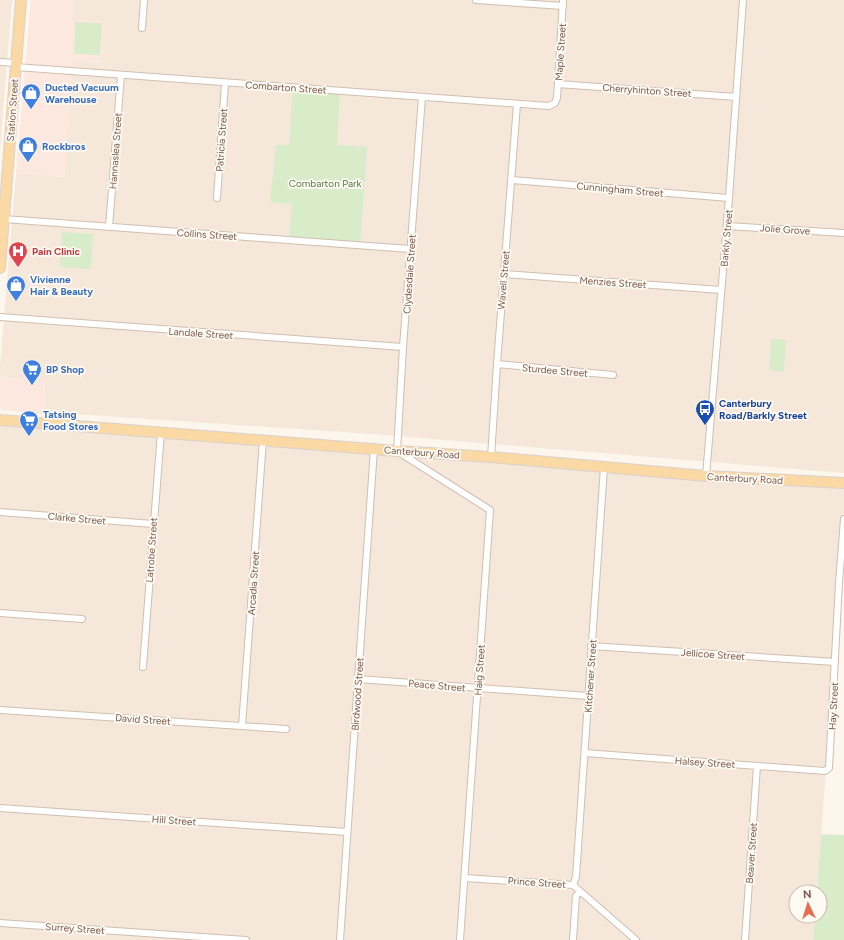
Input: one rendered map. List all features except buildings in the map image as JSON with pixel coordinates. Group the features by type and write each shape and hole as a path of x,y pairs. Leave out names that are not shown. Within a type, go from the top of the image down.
{"main road":[{"name":"Station Street","path":"0,268 21,0"},
{"name":"Canterbury Road","path":"0,420 491,457 706,476 844,482"}],"street":[{"path":"142,28 144,0"},
{"path":"476,0 563,3"},
{"name":"Barkly Street","path":"706,476 727,226 743,0"},
{"name":"Maple Street","path":"555,103 557,98 563,3"},
{"name":"Combarton Street","path":"0,62 16,65 121,75 225,83 549,106 555,103"},
{"name":"Hannaslea Street","path":"109,227 121,75"},
{"name":"Patricia Street","path":"217,198 225,83"},
{"name":"Cherryhinton Street","path":"558,84 736,97"},
{"name":"Clydesdale Street","path":"397,451 403,347 422,97"},
{"name":"Wavell Street","path":"491,457 517,104"},
{"name":"Cunningham Street","path":"512,180 729,198"},
{"name":"Collins Street","path":"4,219 410,249"},
{"name":"Jolie Grove","path":"727,226 844,233"},
{"name":"Menzies Street","path":"504,274 721,290"},
{"name":"Landale Street","path":"0,317 403,347"},
{"name":"Sturdee Street","path":"497,364 613,375"},
{"name":"Latrobe Street","path":"143,667 161,432"},
{"name":"Arcadia Street","path":"242,726 263,440"},
{"name":"Birdwood Street","path":"340,940 374,449"},
{"name":"Haig Street","path":"397,451 490,510 460,940"},
{"name":"Kitchener Street","path":"573,885 576,877 604,467"},
{"name":"Clarke Street","path":"0,512 153,524"},
{"name":"Hay Street","path":"825,771 829,768 844,519"},
{"path":"0,613 82,619"},
{"name":"Jellicoe Street","path":"591,646 835,662"},
{"name":"Peace Street","path":"358,679 588,696"},
{"name":"David Street","path":"0,710 286,729"},
{"name":"Halsey Street","path":"585,753 825,771"},
{"name":"Beaver Street","path":"745,940 757,766"},
{"name":"Hill Street","path":"0,808 347,832"},
{"name":"Prince Street","path":"465,878 573,885 636,940"},
{"path":"572,940 576,896 580,891"},
{"name":"Surrey Street","path":"0,923 246,940"}],"shaded area":[{"path":"0,0 12,0 0,149"},
{"path":"31,0 73,0 72,20 104,22 101,63 72,61 64,177 16,173"},
{"path":"73,0 844,0 844,473 372,434 43,412 45,381 0,377 0,367 16,173 64,177 72,60 101,63 72,20"},
{"path":"0,377 45,381 43,414 2,410 0,408"},
{"path":"0,425 844,482 844,521 818,884 788,884 788,924 814,924 813,940 0,940"}],"green space":[{"path":"75,22 102,23 100,55 74,54"},
{"name":"Combarton Park","path":"293,88 340,91 337,145 367,147 360,246 289,240 292,204 270,202 276,145 289,145"},
{"path":"62,232 93,234 91,269 60,267"},
{"path":"771,339 786,340 784,372 769,370"},
{"path":"821,834 844,835 844,940 813,940 814,924 828,924 828,884 818,884"}],"place":[{"name":"Ducted Vacuum Warehouse","path":"31,110"},
{"name":"Rockbros","path":"28,163"},
{"name":"Pain Clinic","path":"18,268"},
{"name":"Vivienne Hair & Beauty","path":"16,302"},
{"name":"BP Shop","path":"32,386"},
{"name":"Canterbury Road/Barkly Street","path":"705,426"},
{"name":"Tatsing Food Stores","path":"29,437"}]}
